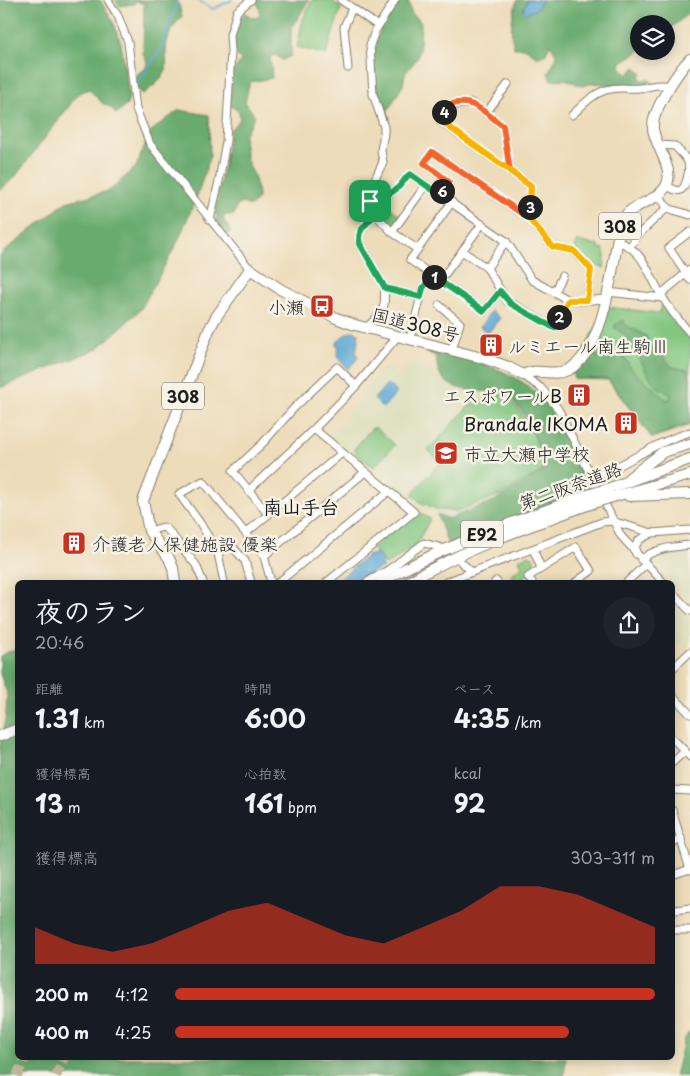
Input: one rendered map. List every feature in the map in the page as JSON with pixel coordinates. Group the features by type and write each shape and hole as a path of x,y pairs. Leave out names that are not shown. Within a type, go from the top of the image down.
{"highway":[{"path":"663,189 668,174 654,133 653,123 670,86 690,58"},
{"name":"308","path":"523,375 538,372 558,373 578,364 597,334 621,221 626,213 663,189"},
{"name":"308","path":"175,580 170,558 150,532 143,501 209,330 250,269"},
{"name":"国道308号","path":"250,269 280,288 336,318 398,337 503,364 523,375"},
{"path":"615,489 663,452 690,444"},
{"name":"第二阪奈道路","path":"412,580 484,543 690,459"},
{"name":"第二阪奈道路","path":"615,489 690,475"},
{"path":"615,489 690,494"},
{"name":"第二阪奈道路","path":"385,580 482,534 590,499"},
{"path":"0,736 15,730"}],"street":[{"path":"108,0 118,16 128,42 136,109 150,144 250,269"},
{"path":"210,220 226,141 231,51 230,35 237,11 251,0"},
{"path":"340,0 378,26"},
{"path":"395,0 378,26 370,45 373,94 384,126 381,150 383,162 370,190 370,201 375,214 392,232 417,249"},
{"path":"348,68 344,27 352,8"},
{"path":"486,113 508,84"},
{"path":"572,115 601,91 656,84 670,86"},
{"path":"510,171 503,126 472,103 450,104 446,106 442,122 510,171 531,186 529,219"},
{"path":"659,145 675,146 688,161 689,168 684,188 675,191 663,189 663,204 667,208 690,215"},
{"path":"440,195 449,182 424,163 432,152 529,219 553,247 574,251 591,269 587,300"},
{"path":"370,201 394,191 406,176 410,174 506,241 530,278 568,300 587,300 606,295 662,296 688,274 669,248 690,232"},
{"path":"392,232 426,185"},
{"path":"452,202 410,260 484,311 500,291"},
{"path":"630,246 641,232 667,208"},
{"path":"366,328 383,308 385,288 360,244 358,237 360,231 375,214"},
{"path":"440,281 482,224"},
{"path":"487,268 506,241"},
{"path":"617,241 630,246 645,264 676,318 690,334"},
{"path":"462,251 487,268 500,291 511,304 554,328 568,300"},
{"path":"410,340 423,288 432,276"},
{"path":"554,292 562,276"},
{"path":"385,288 421,297"},
{"path":"439,306 460,322 452,350"},
{"path":"248,491 314,429 356,386 398,337"},
{"path":"268,514 233,471 337,367 356,386"},
{"path":"523,375 540,388 558,409 621,536 661,580"},
{"path":"314,429 414,512 329,580"},
{"path":"593,478 618,467 666,440 690,432"},
{"path":"246,533 342,453"},
{"path":"264,556 365,472"},
{"path":"224,580 218,553 200,523 179,494 203,481 264,556 270,580"},
{"path":"281,580 389,491"},
{"path":"451,580 602,522 612,521 652,533 690,530"},
{"path":"150,532 163,527 167,529 196,565 202,580"},
{"path":"636,554 635,547 639,540 652,533"},
{"path":"370,580 388,570 424,543 442,548"},
{"path":"218,553 231,545 245,561 250,580"},
{"path":"629,580 644,562 649,552 690,545"},
{"path":"530,580 528,577 540,568 576,547 591,571 579,580"},
{"path":"533,549 540,568"},
{"path":"461,562 469,573"},
{"path":"460,580 469,573"},
{"path":"675,595 690,610"},
{"path":"675,666 690,652"},
{"path":"675,697 690,714"},
{"path":"675,741 687,754 675,761"},
{"path":"675,790 690,791"},
{"path":"675,819 690,870 675,874"},
{"path":"675,842 681,838"},
{"path":"675,910 690,908"},
{"path":"675,930 690,930"}],"shaded area":[{"name":"市立大瀬中学校","path":"413,361 443,380 458,366 504,389 528,420 536,436 545,470 494,501 448,519 424,509 330,436 346,418 360,394 386,366 399,377"},
{"path":"690,548 690,602 675,587 675,580 669,580 648,559 654,555"},
{"path":"677,606 690,620 690,645 686,650 675,639 675,608"}],"green space":[{"path":"0,0 100,0 113,21 121,43 129,96 127,105 116,114 112,108 102,103 89,89 79,93 15,177 0,190"},
{"path":"115,0 175,0 179,5 182,17 172,29 168,39 166,70 158,81 143,94 136,86 136,75 146,68 147,62 143,54 144,4 136,1 134,4 120,6"},
{"path":"256,0 309,0 291,29 291,56 282,60 275,55 270,57 272,78 250,82 245,102 255,116 244,135 246,158 255,178 258,199 251,206 242,203 237,206 234,215 225,215 223,219 231,232 227,235 216,220 217,216 215,213 230,130 240,119 239,111 230,106 232,73 241,60 233,50 235,26 238,16 242,17 245,13 253,18 259,17 260,10"},
{"path":"312,0 331,0 341,8 326,55 297,47 303,19"},
{"path":"398,0 408,0 412,14 421,23 420,45 418,57 405,74 403,85 387,112 390,118 388,124 385,123 376,89 374,54 382,27"},
{"path":"517,0 690,0 690,12 675,25 675,15 630,15 630,56 621,62 620,67 628,75 635,67 642,73 639,77 643,80 649,79 653,83 626,86 593,83 582,86 565,79 551,80 548,73 557,56 550,44 545,55 538,57 524,48 514,48 512,24"},
{"path":"179,110 209,115 210,156 197,196 178,241 141,309 97,349 0,388 0,255 66,202 109,191 136,167 150,132"},
{"path":"378,200 400,215 394,224 390,225 376,212 373,204"},
{"path":"577,241 599,246 599,249 603,248 605,256 604,268 594,267 575,249"},
{"path":"663,302 690,337 690,425 652,438 608,380 574,379 572,372 607,307 659,313"},
{"path":"624,320 626,325 646,336 649,345 662,355 672,367 688,370 690,379 690,424 652,437 608,379 574,379 573,372 590,352 600,357 611,353 618,353 663,398 669,400 671,397 670,393 660,388 653,381 630,342 614,328 615,325"},
{"path":"426,351 443,353 486,365 512,376 535,391 554,412 562,425 589,488 448,545 437,514 448,519 494,501 545,470 528,420 505,390 468,390 450,384 439,372 436,357"},
{"path":"505,393 525,419 535,438 542,458 543,470 500,495 457,511 439,510 420,502 412,494 441,462 428,450 472,403 476,404"},
{"path":"372,428 376,428 395,445 374,467 358,456 354,449"},
{"path":"417,511 430,519 416,545 386,565 372,548"},
{"path":"529,555 533,557 536,566 535,569 519,580 514,580 510,575 522,567 519,559"},
{"path":"15,650 15,1060 566,1060 564,1076 0,1076 0,746 6,715 7,693 0,674 0,656"},
{"path":"690,1031 690,1076 675,1076 684,1040"}],"water":[{"path":"527,0 543,0 536,9 526,13 523,10"},
{"path":"491,311 500,318 488,333 480,327"},
{"path":"353,331 359,333 356,354 359,357 348,369 339,359 339,346 336,345 343,336"},
{"path":"387,384 397,392 383,408 374,399"},
{"path":"375,552 384,563 381,565 383,567 356,580 338,580 368,555 372,555"}],"waterway":[{"path":"137,83 160,50 178,0"},
{"path":"197,0 213,9 232,0"}],"tunnel":[{"path":"17,1076 24,1060"},
{"path":"56,1076 63,1060"}],"place":[{"name":"小瀬","path":"322,306"},
{"name":"ルミエール南生駒Ⅲ","path":"491,345"},
{"name":"エスポワールB","path":"579,395"},
{"name":"Brandale IKOMA","path":"626,423"},
{"name":"市立大瀬中学校","path":"446,453"},
{"name":"介護老人保健施設 優楽","path":"74,543"}],"district":[{"name":"南山手台","path":"301,506"}],"route":[{"path":"370,201 375,214 360,231 358,237 360,244 385,288 421,297 423,288 432,276 484,311 500,291 511,304 554,328 568,300 587,300 591,269 574,251 553,247 529,219 531,186 510,171 510,165 503,126 472,103 450,104 446,106 442,122 531,186 529,219 432,152 424,163 449,182 440,195 410,174 406,176 394,191 370,201"}]}
